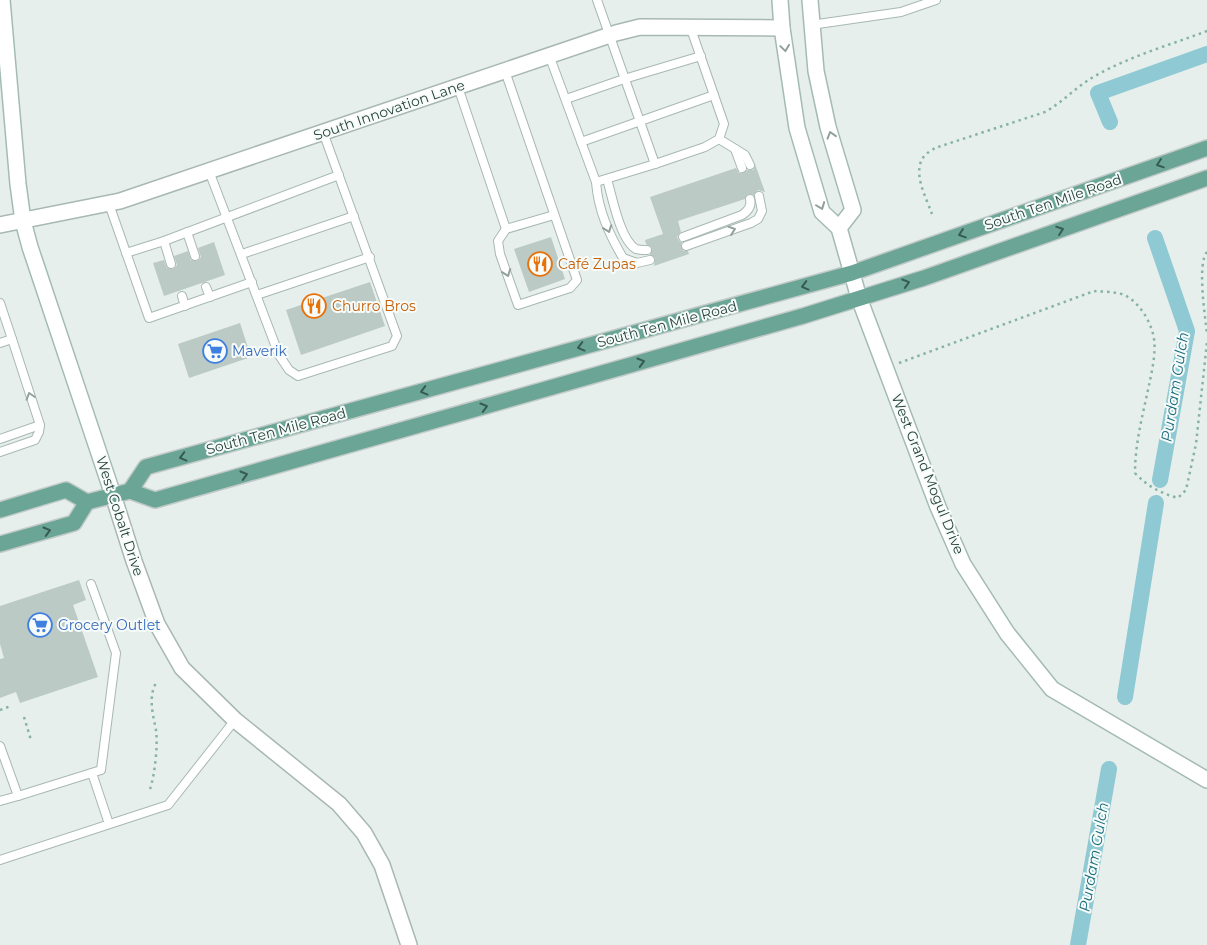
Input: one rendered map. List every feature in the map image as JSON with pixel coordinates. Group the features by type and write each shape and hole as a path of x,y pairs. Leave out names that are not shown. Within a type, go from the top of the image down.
{"main road":[{"name":"South Ten Mile Road","path":"1207,148 852,273 146,467 130,491 155,500 711,342 860,298 933,274 1207,178"},
{"path":"0,510 66,490 87,502"},
{"path":"0,544 74,523 87,502 130,491"}],"street":[{"name":"West Cobalt Drive","path":"2,0 23,221 112,495 157,624 182,668 235,720 339,804 364,833 382,865 409,945"},
{"path":"780,0 782,28 797,128 822,212 839,228 854,210 828,126 816,71 810,0"},
{"name":"South Innovation Lane","path":"0,225 109,204 549,55 640,27 691,29 782,28"},
{"name":"West Grand Mogul Drive","path":"839,228 860,298 938,507 964,564 1007,633 1052,689 1207,780"}],"lane":[{"path":"596,0 655,164"},
{"path":"811,25 901,12 936,0"},
{"path":"596,182 705,147 719,139 724,124 691,29"},
{"path":"549,55 596,182 598,200 610,235 622,258 637,263 650,260"},
{"path":"566,99 701,56"},
{"path":"505,71 577,280 570,288 518,305 500,254 498,241 506,229 554,215"},
{"path":"458,87 506,229"},
{"path":"581,142 714,95"},
{"path":"209,171 279,354 289,370 298,376 392,346 397,336 370,257 323,132"},
{"path":"719,139 735,149 746,167"},
{"path":"126,253 164,241 339,175"},
{"path":"607,179 623,233 629,243 637,250 647,250"},
{"path":"686,246 758,219 762,211 759,196"},
{"path":"683,237 742,215 748,210 751,202 750,199"},
{"path":"109,204 148,318 252,282"},
{"path":"242,254 354,216"},
{"path":"187,232 195,256"},
{"path":"164,241 171,264"},
{"path":"257,295 370,257"},
{"path":"206,287 210,298"},
{"path":"182,296 185,306"},
{"path":"0,303 40,425 35,440 0,452"},
{"path":"0,343 12,339"},
{"path":"0,439 40,425"},
{"path":"0,801 101,770 116,653 91,584"},
{"path":"0,860 168,805 235,720"},
{"path":"0,746 18,796"},
{"path":"92,773 109,824"}],"path":[{"path":"932,214 920,181 919,167 924,156 934,148 1045,112 1056,106 1080,85 1094,76 1121,63 1207,31"},
{"path":"1207,252 1204,255 1202,276 1207,333"},
{"path":"891,362 899,363 1094,291 1128,297 1138,306 1148,320 1154,339 1153,366 1135,456 1135,472 1145,484 1164,494 1178,498 1186,490 1196,444 1207,342"},
{"path":"150,789 155,774 156,730 153,723 152,690 156,683"},
{"path":"0,710 12,706"},
{"path":"24,717 31,740"}],"building":[{"path":"755,164 765,192 758,190 754,195 748,194 745,199 678,221 681,232 677,237 682,242 681,247 683,251 688,251 689,254 654,266 655,258 650,255 652,248 646,244 645,240 663,234 650,197 736,168 739,173 753,170"},
{"name":"Café Zupas","path":"551,237 565,279 529,292 514,249"},
{"path":"214,242 225,275 164,296 153,263 164,260 167,268 173,269 177,265 174,256 188,251 191,260 197,261 201,257 198,248"},
{"path":"370,282 385,326 301,355 286,310"},
{"name":"Maverik","path":"240,323 251,357 189,378 178,344"},
{"name":"Grocery Outlet","path":"79,580 86,600 73,605 98,677 20,703 16,692 0,698 0,659 4,658 0,644 0,606"}],"waterway":[{"name":"Purdam Gulch","path":"1110,122 1098,93 1207,54"},
{"name":"Purdam Gulch","path":"1155,238 1187,331 1160,480"},
{"name":"Purdam Gulch","path":"1125,697 1156,503"},
{"name":"Purdam Gulch","path":"1078,945 1109,769"}],"place":[{"name":"Café Zupas","path":"540,264"},
{"name":"Churro Bros","path":"314,306"},
{"name":"Maverik","path":"215,351"},
{"name":"Grocery Outlet","path":"40,625"}]}
